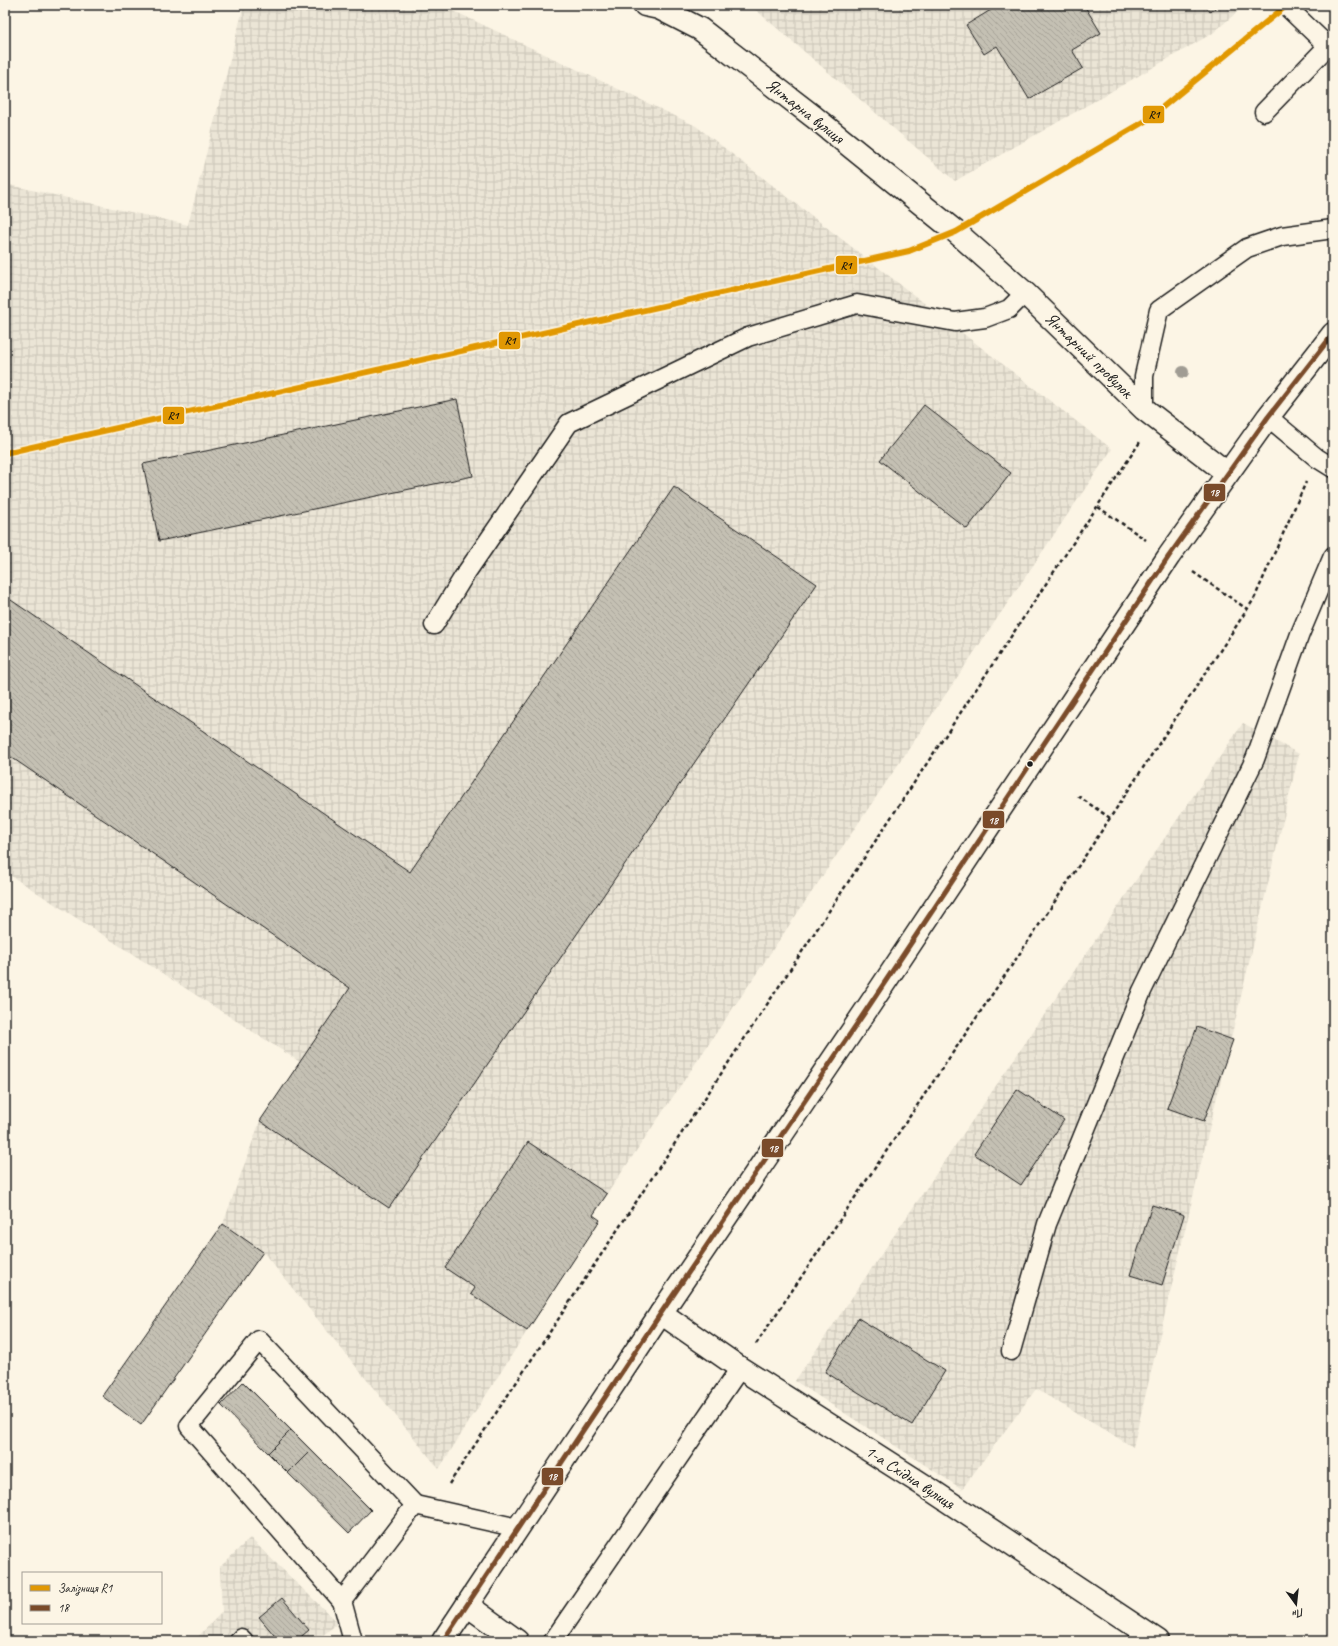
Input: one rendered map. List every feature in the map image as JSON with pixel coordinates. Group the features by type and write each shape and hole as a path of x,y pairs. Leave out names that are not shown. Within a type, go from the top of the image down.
{"main road":[{"name":"Янтарна вулиця","path":"645,5 659,8 700,29 814,117 956,232"},
{"name":"Янтарний провулок","path":"956,232 1025,293 1150,413 1227,473"},
{"path":"443,1641 1142,596 1227,473 1268,417 1333,334"},
{"name":"1-а Східна вулиця","path":"661,1313 740,1368 925,1486 1158,1641"},
{"path":"467,1605 517,1641"}],"lane":[{"path":"1264,112 1330,48 1285,5"},
{"path":"1150,413 1144,376 1159,310 1247,248 1282,236 1333,229"},
{"path":"434,625 464,576 569,424 748,337 857,304 955,322 985,318 1009,309 1025,293"},
{"path":"1268,417 1317,458 1333,468"},
{"path":"1011,1351 1047,1224 1142,991 1255,759 1300,634 1333,556"},
{"path":"353,1641 342,1601 188,1426 258,1340 422,1506 518,1528"},
{"path":"553,1641 740,1368"},
{"path":"342,1601 422,1506"},
{"path":"239,1641 241,1638 244,1641"}],"path":[{"path":"422,1506 453,1480 1150,413"},
{"path":"740,1368 1110,818 1254,599 1317,458"},
{"path":"1078,796 1110,818"}],"shaded area":[{"path":"244,5 441,5 696,126 1112,449 593,1215 600,1220 439,1469 263,1252 223,1224 260,1121 300,1062 5,872 5,184 188,225"},
{"path":"750,5 1245,5 1213,33 955,181"},
{"path":"1243,723 1299,754 1133,1447 1036,1389 962,1489 795,1381"},
{"path":"250,1538 338,1623 316,1641 194,1641 222,1612 220,1567"}],"building":[{"path":"999,5 1084,5 1101,33 1072,50 1083,68 1029,99 997,46 984,54 966,25"},
{"path":"1205,5 1219,5 1210,12"},
{"path":"457,399 473,476 159,541 143,464"},
{"path":"924,405 1011,473 967,529 880,460"},
{"path":"674,487 817,584 389,1208 260,1121 350,988 5,753 5,596 410,872"},
{"path":"1197,1027 1233,1040 1204,1121 1167,1108"},
{"path":"1017,1089 1064,1120 1021,1185 974,1154"},
{"path":"528,1142 607,1194 593,1215 600,1220 527,1331 471,1294 475,1288 445,1268"},
{"path":"1152,1205 1184,1215 1162,1285 1130,1275"},
{"path":"223,1224 263,1252 141,1425 102,1396"},
{"path":"858,1318 945,1371 912,1425 825,1372"},
{"path":"243,1382 291,1430 268,1453 221,1405"},
{"path":"291,1430 311,1450 288,1473 268,1453"},
{"path":"311,1450 371,1510 349,1533 288,1473"},
{"path":"282,1598 309,1630 296,1641 279,1641 259,1617"}],"rail line":[{"name":"R1","path":"5,453 909,251 956,232 1147,120 1287,5"}],"transit line":[{"name":"18","path":"443,1641 661,1313 869,1006 1169,556 1268,417 1333,334"}]}
